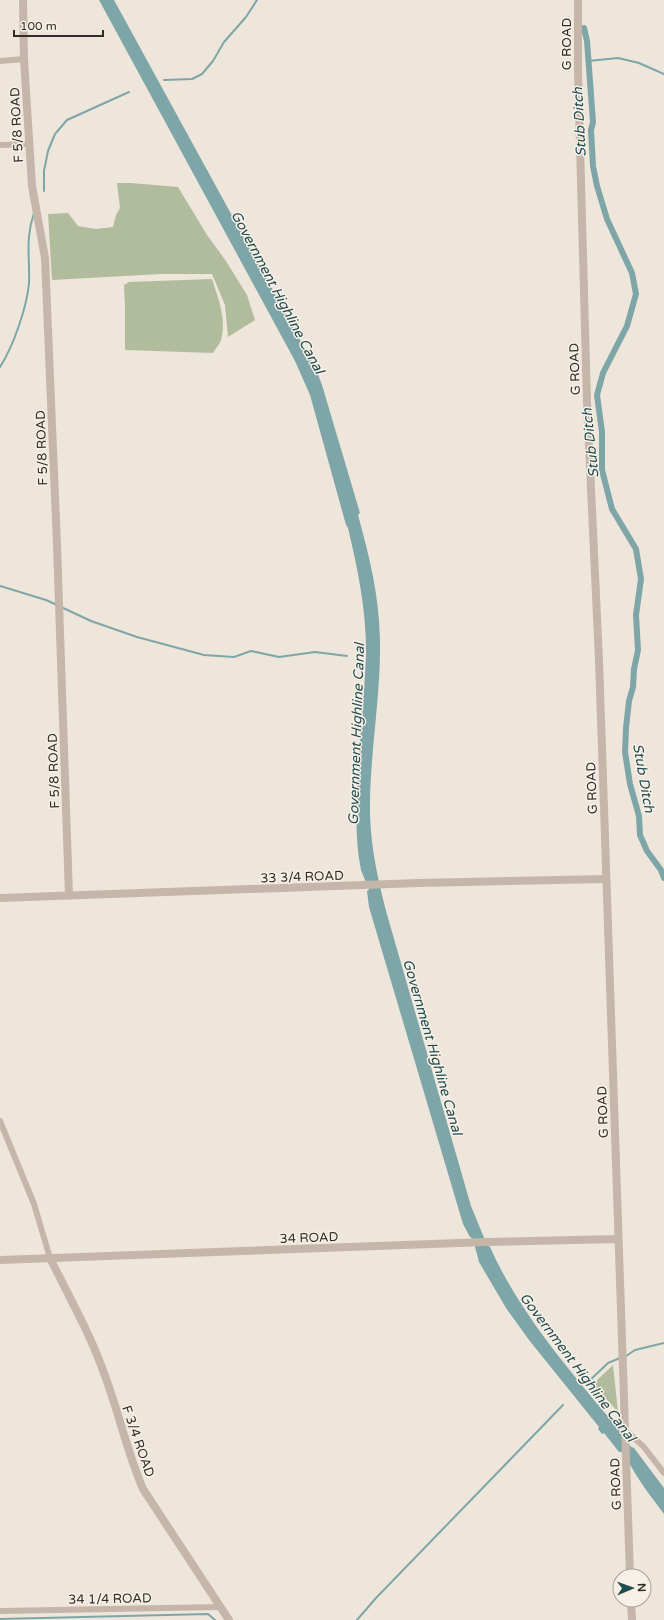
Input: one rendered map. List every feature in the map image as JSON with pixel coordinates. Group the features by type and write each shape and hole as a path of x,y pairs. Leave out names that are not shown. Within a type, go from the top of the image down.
{"street":[{"name":"F 5/8 ROAD","path":"23,0 24,60 32,186 46,258 69,896"},
{"name":"G ROAD","path":"578,0 578,71 587,402 599,652 630,1568"},
{"path":"0,60 24,60"},
{"path":"0,145 29,144"},
{"name":"33 3/4 ROAD","path":"0,898 606,879"},
{"path":"0,1121 34,1204 50,1258"},
{"name":"34 ROAD","path":"0,1260 474,1242 618,1239"},
{"name":"F 3/4 ROAD","path":"50,1258 95,1351 105,1376 135,1470 143,1489 229,1620"},
{"path":"626,1431 643,1446 664,1473"},
{"name":"34 1/4 ROAD","path":"0,1611 221,1607"},
{"path":"631,1608 632,1620"}],"green space":[{"path":"117,183 178,187 207,235 226,261 247,295 255,320 228,337 225,305 212,274 161,274 52,280 48,214 68,213 78,226 96,229 113,227 116,215 120,208"},
{"path":"212,279 221,309 223,324 223,332 220,343 213,353 125,350 124,285 129,282"},
{"path":"613,1365 618,1412 593,1384"}],"water":[{"path":"99,0 114,0 316,369 322,385 360,513 358,515 370,562 378,608 380,662 370,793 370,815 375,864 386,911 471,1206 487,1245 490,1247 517,1297 532,1320 566,1365 620,1431 625,1441 634,1448 664,1488 664,1514 635,1474 622,1452 619,1452 604,1433 602,1434 598,1429 599,1427 529,1340 506,1308 479,1262 473,1239 470,1237 463,1224 369,907 367,891 369,890 359,861 356,815 366,657 365,624 358,576 348,528 310,395 295,361"}],"waterway":[{"path":"164,80 192,79 202,74 213,61 224,42 246,17 257,0"},
{"name":"Stub Ditch","path":"584,28 587,41 593,122 591,130 593,166 597,186 607,219 632,273 636,294 627,326 603,373 597,395 602,432 602,470 612,509 636,549 641,579 636,615 638,650 634,669 633,687 629,701 625,752 630,784 639,816 640,835 647,851 661,870 664,878"},
{"path":"588,61 618,58 639,63 664,74"},
{"path":"44,191 44,171 48,151 55,134 67,120 129,92"},
{"path":"0,367 10,349 28,293 29,240 31,222 34,213"},
{"path":"0,586 46,600 57,605"},
{"name":"Government Highline Canal","path":"61,607 91,621 137,637 204,655 234,657 251,651 279,657 315,652 347,656"},
{"path":"626,1356 635,1350 664,1343"},
{"name":"Government Highline Canal","path":"588,1382 608,1363 620,1358"},
{"path":"357,1620 376,1598 563,1405"},
{"path":"0,1619 208,1614 215,1620"}]}
